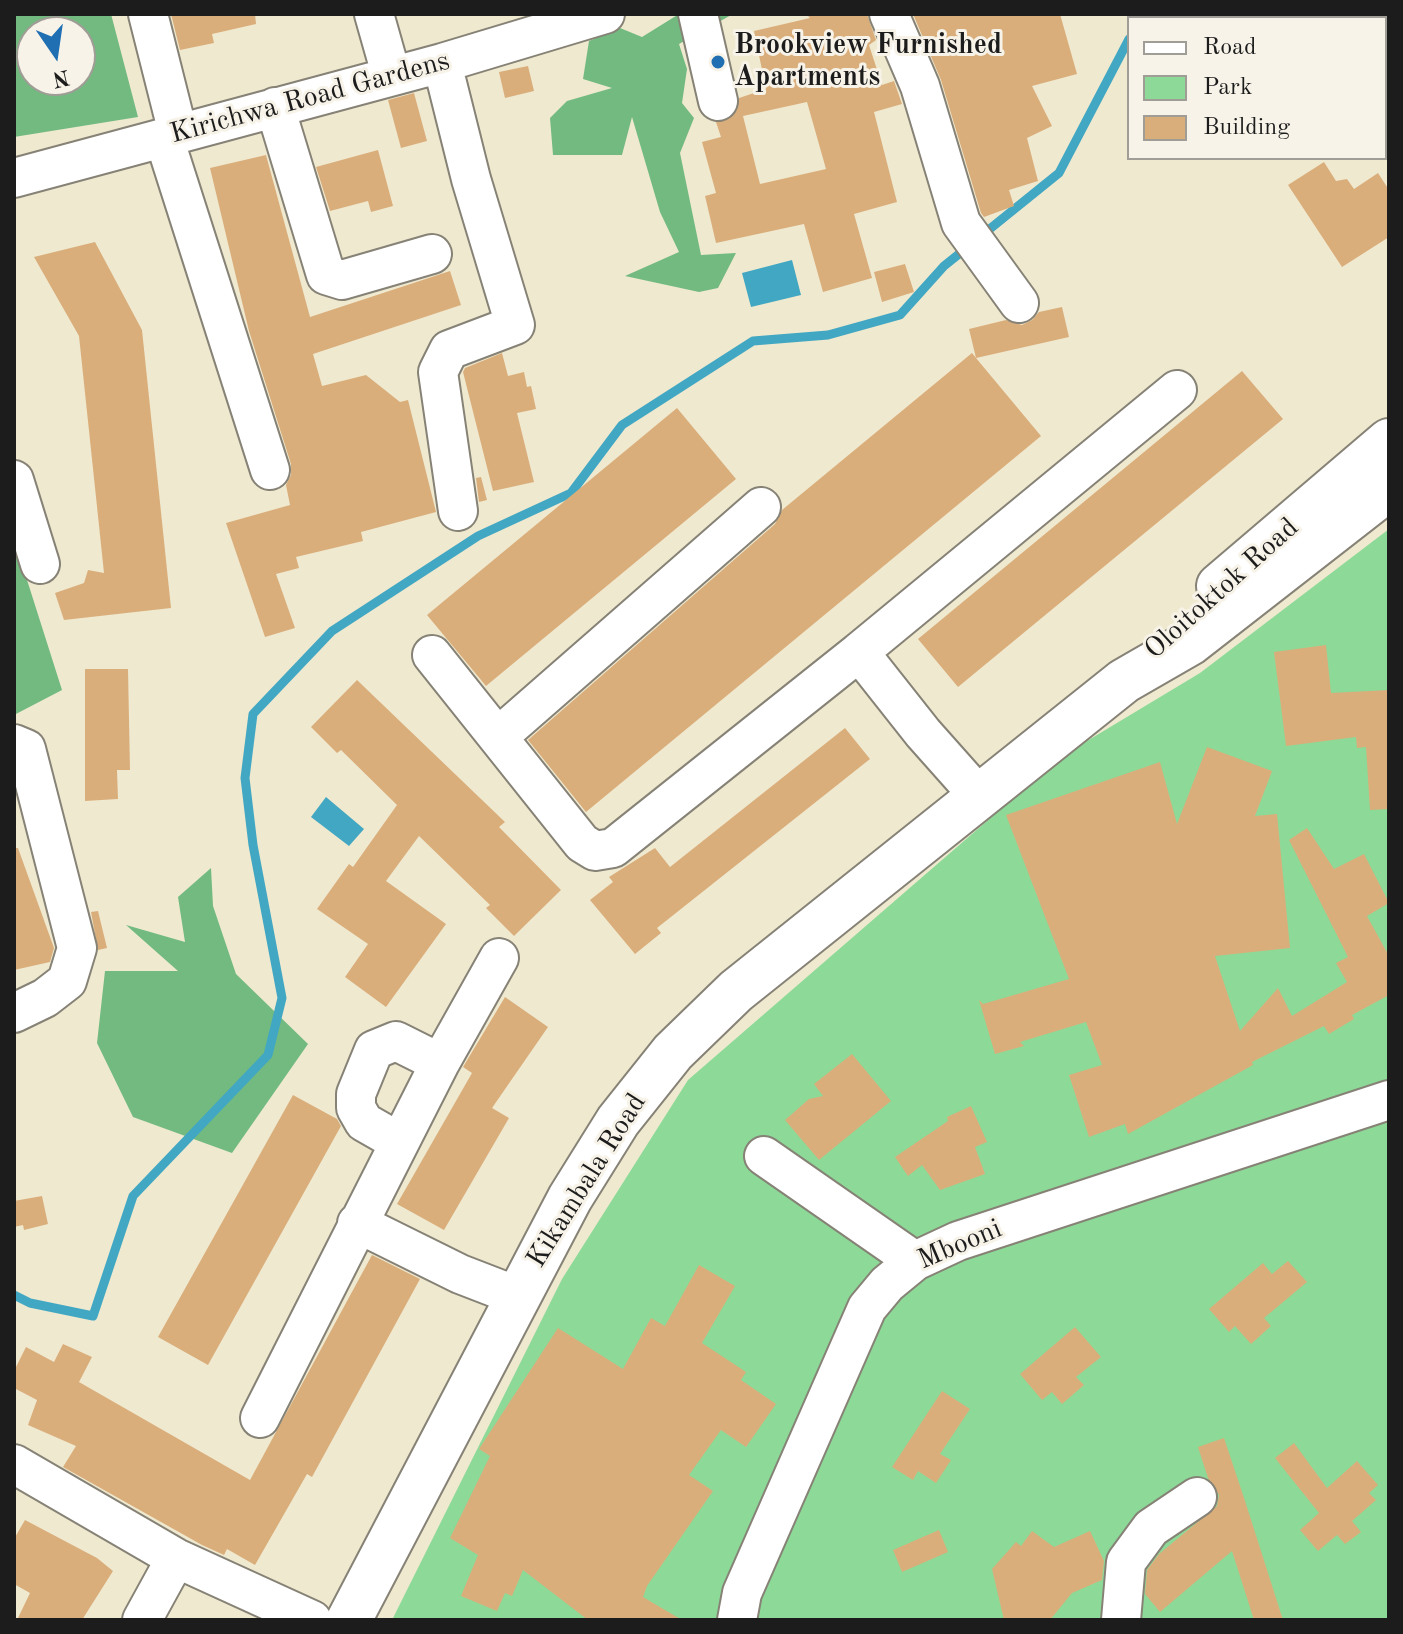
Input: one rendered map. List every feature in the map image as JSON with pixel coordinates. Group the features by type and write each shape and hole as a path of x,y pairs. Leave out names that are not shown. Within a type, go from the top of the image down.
{"main road":[{"name":"Oloitoktok Road","path":"1124,681 1175,624 1389,441"},
{"name":"Oloitoktok Road","path":"1124,681 1190,643 1386,490"},
{"name":"Kikambala Road","path":"349,1620 517,1296 618,1121 673,1052 736,991 1124,681"}],"street":[{"path":"148,14 171,135 270,470"},
{"path":"374,14 391,74"},
{"name":"Kirichwa Road Gardens","path":"14,178 391,74 442,63 605,14"},
{"path":"698,14 718,101"},
{"path":"889,14 920,86 961,223 1009,289"},
{"path":"442,63 471,179 515,325 449,350 438,372 458,511"},
{"path":"275,107 326,275 342,280 432,254"},
{"path":"432,655 582,843 595,851 613,848 859,652 1177,390"},
{"path":"1327,495 1370,477 1386,490"},
{"path":"14,480 40,564"},
{"path":"499,736 761,507"},
{"path":"859,652 923,733 979,796"},
{"path":"14,744 26,749 77,948 67,981 45,998 14,1013"},
{"path":"260,1418 440,1063 499,958"},
{"path":"399,1142 364,1122 356,1108 356,1094 374,1050 396,1041 440,1063"},
{"name":"Mbooni","path":"737,1620 742,1593 867,1308 887,1284 915,1261 958,1241 1389,1100"},
{"path":"764,1156 915,1261"},
{"path":"357,1223 460,1274 517,1296"},
{"path":"14,1464 176,1558 312,1620"},
{"path":"1115,1610 1126,1562 1151,1528 1197,1497"},
{"path":"142,1620 176,1558"}],"green space":[{"path":"14,14 111,14 138,117 14,137"},
{"path":"679,14 733,14 679,44 687,69 682,103 694,118 680,153 701,255 736,253 718,288 699,292 625,276 679,252 660,212 632,117 622,155 553,155 550,118 567,101 612,88 583,79 589,41 620,28 642,37"},
{"path":"1389,529 1389,1620 392,1620 562,1279 688,1080 1062,756 1200,673"},
{"path":"14,539 62,690 14,715"},
{"path":"211,868 213,906 236,974 308,1044 232,1153 133,1117 97,1043 105,971 178,971 126,925 185,942 178,897"}],"water":[{"path":"792,260 801,295 751,307 742,273"},
{"path":"326,797 364,829 349,846 311,817"}],"building":[{"path":"171,14 255,14 256,24 212,34 214,43 180,50"},
{"path":"806,14 867,14 876,40 869,45 882,85 894,81 902,104 874,112 897,202 854,214 872,278 823,292 804,224 716,243 705,196 716,193 702,142 721,137 716,122 733,116 739,98 766,89 754,31 810,18","holes":["807,102 826,169 760,184 743,116"]},
{"path":"913,14 1060,14 1077,74 1032,86 1052,126 1027,138 1038,181 1009,190 1014,206 984,217 981,213 941,80"},
{"path":"528,66 534,91 505,98 499,72"},
{"path":"414,93 427,141 401,148 388,100"},
{"path":"378,150 393,206 371,212 368,201 330,211 316,167"},
{"path":"266,155 310,317 450,271 461,305 313,354 322,386 366,375 400,402 408,400 436,512 361,532 363,541 296,557 299,568 276,574 295,628 265,637 226,523 290,505 286,485 291,475 291,464 249,331 210,168"},
{"path":"1324,162 1336,181 1347,179 1354,189 1378,173 1389,190 1389,237 1342,267 1288,185"},
{"path":"95,242 142,330 171,608 64,620 55,593 84,583 88,570 104,573 79,336 34,257"},
{"path":"905,264 914,292 882,302 874,272"},
{"path":"1062,307 1069,337 976,358 969,329 1006,320 1022,325 1039,312"},
{"path":"502,353 508,376 524,372 527,387 531,386 536,409 517,413 534,482 493,491 463,372 465,368"},
{"path":"972,353 1041,436 586,812 528,740 775,524 782,510"},
{"path":"1242,371 1283,419 958,687 918,639"},
{"path":"677,408 736,479 486,686 427,615"},
{"path":"481,477 487,500 479,502 476,478"},
{"path":"1326,645 1331,693 1389,690 1389,809 1370,810 1366,747 1357,748 1356,737 1286,746 1274,652"},
{"path":"85,669 128,669 130,770 117,770 118,799 85,801"},
{"path":"357,680 505,822 499,827 561,890 514,936 486,908 490,905 419,836 386,881 446,924 386,1007 345,977 368,944 317,909 349,864 353,867 397,805 341,750 337,753 311,727"},
{"path":"845,728 870,759 657,928 661,933 635,954 590,900 613,882 609,877 655,848 670,867"},
{"path":"1207,747 1272,771 1255,816 1277,814 1290,948 1215,956 1240,1031 1278,988 1292,1016 1347,982 1336,963 1348,957 1289,840 1307,828 1334,869 1364,854 1389,903 1367,916 1389,956 1389,995 1352,1015 1354,1019 1329,1034 1324,1026 1252,1062 1253,1065 1128,1134 1125,1124 1089,1137 1069,1075 1102,1065 1086,1022 1020,1042 1024,1046 995,1054 979,1000 983,1004 1069,979 1006,815 1160,762 1177,824"},
{"path":"14,848 18,848 54,948 50,962 14,970"},
{"path":"98,911 107,948 98,950 91,912"},
{"path":"505,997 548,1027 492,1108 509,1118 444,1230 397,1204 472,1073 463,1067"},
{"path":"852,1054 891,1101 819,1160 785,1120 809,1099 823,1096 814,1084"},
{"path":"293,1095 337,1119 341,1126 208,1365 158,1337"},
{"path":"971,1106 987,1142 975,1147 985,1174 940,1190 922,1165 908,1176 895,1157 948,1121 947,1117"},
{"path":"42,1196 48,1224 24,1230 23,1225 14,1227 14,1201"},
{"path":"372,1255 420,1279 312,1477 307,1474 255,1565 227,1549 224,1555 202,1545 63,1467 76,1446 28,1425 37,1400 14,1388 14,1371 26,1347 54,1362 63,1344 92,1357 79,1382 250,1480"},
{"path":"1288,1261 1307,1282 1264,1318 1271,1326 1251,1344 1235,1326 1229,1332 1209,1309 1263,1263 1272,1274"},
{"path":"699,1265 735,1286 702,1343 746,1372 741,1380 776,1404 746,1447 721,1430 689,1475 713,1491 647,1586 643,1597 682,1620 588,1620 523,1570 512,1596 505,1593 497,1611 461,1596 478,1555 450,1538 490,1456 479,1449 558,1328 623,1369 651,1318 665,1326"},
{"path":"1075,1327 1101,1357 1076,1377 1084,1385 1062,1404 1052,1392 1042,1400 1020,1374"},
{"path":"942,1391 970,1409 940,1454 951,1460 936,1483 918,1471 913,1480 892,1467"},
{"path":"1224,1438 1283,1620 1254,1620 1232,1551 1160,1612 1145,1594 1147,1570 1159,1554 1217,1506 1219,1495 1208,1478 1198,1447"},
{"path":"1294,1443 1327,1488 1357,1461 1378,1485 1369,1493 1376,1500 1352,1521 1361,1532 1345,1544 1337,1535 1318,1551 1300,1530 1319,1513 1275,1458"},
{"path":"25,1520 97,1558 113,1571 82,1620 17,1620 30,1593 14,1584 14,1539"},
{"path":"939,1530 948,1552 902,1572 893,1550"},
{"path":"1032,1531 1054,1547 1090,1531 1104,1561 1102,1580 1072,1593 1050,1620 1004,1620 992,1569 1016,1542 1021,1546"}],"waterway":[{"path":"1176,16 1181,14"},
{"path":"981,236 1059,173 1127,43"},
{"path":"14,1295 30,1303 93,1316 133,1196 268,1055 282,998 253,845 245,778 253,714 332,631 478,536 571,493 622,425 753,341 828,335 900,315 944,266 969,246"}],"place":[{"name":"Brookview Furnished Apartments","path":"718,62"}]}
